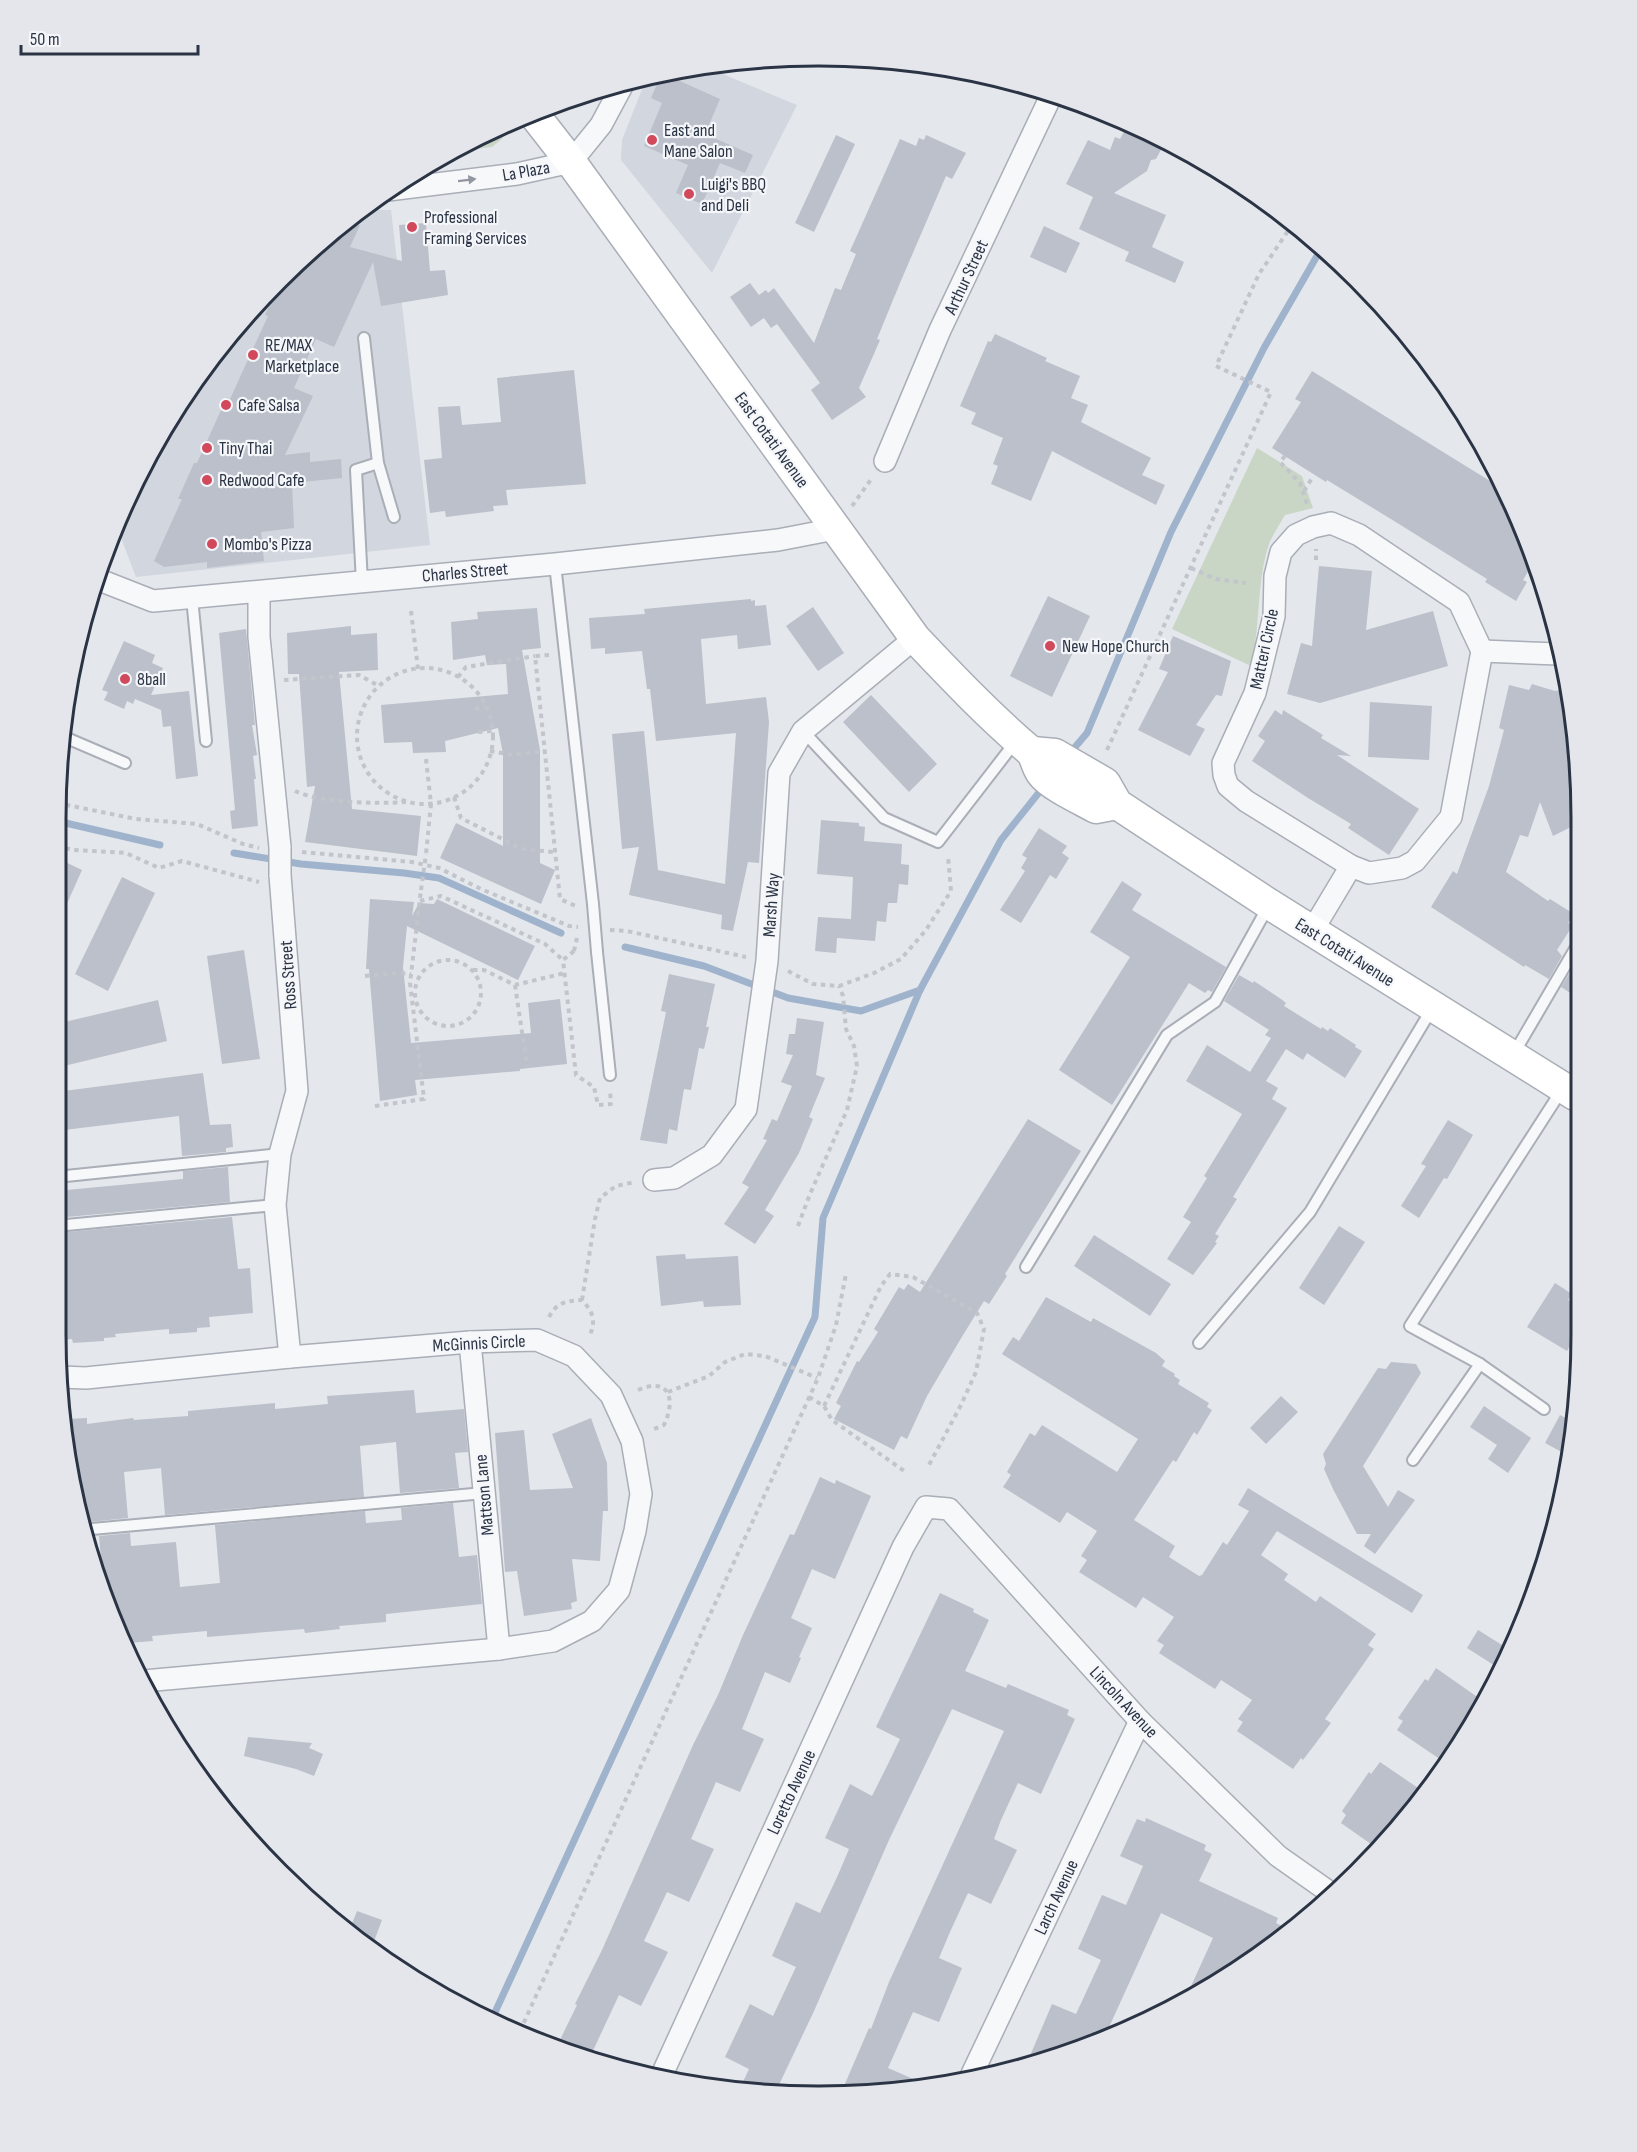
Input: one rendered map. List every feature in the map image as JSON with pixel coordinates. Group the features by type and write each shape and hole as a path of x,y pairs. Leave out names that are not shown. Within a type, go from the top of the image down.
{"main road":[{"name":"East Cotati Avenue","path":"538,120 571,162 915,638 966,693 1024,746 1055,754 1070,779 1105,783 1117,804 1269,904 1569,1091"}],"street":[{"name":"La Plaza","path":"409,187 517,174 571,162 601,125 618,94"},
{"name":"Arthur Street","path":"885,461 940,330 1049,103"},
{"name":"Matteri Circle","path":"1331,523 1359,535 1459,602 1482,651 1451,817 1415,861 1402,868 1369,873 1351,866 1246,801 1228,786 1223,763 1255,693 1274,616 1275,576 1281,552 1296,535 1313,527 1331,523"},
{"name":"Charles Street","path":"105,582 153,601 555,564 778,540 835,529"},
{"name":"Ross Street","path":"259,592 259,637 281,849 280,880 297,1091 280,1154 275,1205 290,1357"},
{"name":"Marsh Way","path":"654,1180 674,1178 712,1155 746,1108 767,959 779,773 803,731 915,638"},
{"path":"1482,651 1552,654"},
{"path":"1312,931 1351,866"},
{"name":"McGinnis Circle","path":"68,1377 86,1378 290,1357 470,1342 537,1340 574,1356 611,1395 632,1441 641,1494 635,1532 619,1590 592,1621 553,1641 151,1680"},
{"name":"Mattson Lane","path":"470,1342 499,1648"},
{"name":"Lincoln Avenue","path":"926,1507 949,1509 1140,1720 1278,1856 1325,1889"},
{"name":"Loretto Avenue","path":"664,2070 903,1547 926,1507"},
{"name":"Larch Avenue","path":"974,2070 1140,1720"}],"lane":[{"path":"364,338 378,463 394,517"},
{"path":"362,582 356,470 378,463"},
{"path":"555,564 610,1075"},
{"path":"192,598 206,741"},
{"path":"803,731 884,818 938,842 1024,746"},
{"path":"70,739 125,763"},
{"path":"1026,1267 1167,1035 1215,1002 1269,904"},
{"path":"1512,1056 1571,956"},
{"path":"1199,1343 1310,1212 1433,1007"},
{"path":"1544,1409 1480,1364 1410,1326 1569,1091"},
{"path":"66,1176 280,1154"},
{"path":"66,1225 275,1205"},
{"path":"1413,1460 1480,1364"},
{"path":"92,1529 484,1493"}],"path":[{"path":"1107,750 1271,392 1216,366 1259,274 1288,231"},
{"path":"1285,456 1280,462 1300,483 1306,500"},
{"path":"835,529 885,461"},
{"path":"1303,492 1312,478"},
{"path":"1191,568 1216,579 1246,583"},
{"path":"411,611 418,669"},
{"path":"458,677 466,667 556,654"},
{"path":"536,656 560,899 580,908"},
{"path":"289,788 307,797 384,804 408,802 431,804 454,797 467,789 481,775 490,752 492,730 490,717 482,699 469,684 458,677 433,668 410,669 389,677 372,692 361,712 356,734 360,757 370,777 387,792 408,802"},
{"path":"277,681 359,675 372,680 379,686"},
{"path":"475,709 486,707"},
{"path":"478,732 492,730"},
{"path":"490,752 513,755 544,751"},
{"path":"375,1106 424,1099 411,974 431,804 426,759"},
{"path":"454,797 460,818 522,849 554,852"},
{"path":"67,805 136,819 197,824 243,844 412,862 439,868 481,889 569,926 580,927"},
{"path":"604,929 743,957 767,959 813,984 839,986 874,973 901,959 926,930 951,891 948,850 938,842"},
{"path":"66,848 126,853 159,867 182,861 254,881 280,880"},
{"path":"420,901 441,896 545,945 563,960 576,1075 594,1087 598,1105 611,1104 610,1075"},
{"path":"563,960 574,951"},
{"path":"454,960 464,963 472,970 478,978 481,989 476,1011 468,1019 446,1026 435,1023 425,1016 414,997 419,977 425,969 434,963 454,960"},
{"path":"472,970 484,970 515,985 564,973"},
{"path":"365,976 411,974"},
{"path":"515,985 527,1066"},
{"path":"798,1226 847,1110 856,1066 854,1046 846,1029 843,996 839,986"},
{"path":"582,1300 600,1198 616,1186 654,1180"},
{"path":"523,2025 809,1397 836,1325 846,1274"},
{"path":"824,1406 881,1287 890,1274 913,1276 977,1313 984,1329 976,1372 929,1465"},
{"path":"549,1317 554,1308 565,1301 582,1300"},
{"path":"582,1300 591,1310 595,1323 590,1335"},
{"path":"668,1392 709,1376 725,1362 745,1354 765,1356 815,1377"},
{"path":"638,1390 655,1385 668,1392 671,1403 669,1414 664,1425 654,1430"},
{"path":"809,1397 824,1406 832,1420 908,1473"}],"shaded area":[{"path":"719,72 797,105 712,273 621,160 622,140 643,87 672,80"},
{"path":"377,210 391,210 430,545 136,577 121,538 167,442 193,400 253,322 286,286 360,222"}],"green space":[{"path":"503,136 503,138 492,147 477,149"},
{"path":"1257,448 1302,476 1313,508 1285,515 1269,544 1262,574 1251,666 1172,629"}],"building":[{"path":"676,79 720,99 705,134 753,155 745,173 720,163 702,204 676,193 688,165 644,146 662,103 651,98 657,84"},
{"path":"1124,131 1161,149 1156,159 1151,160 1147,171 1114,193 1166,215 1152,247 1184,262 1175,283 1125,261 1129,252 1079,229 1093,197 1066,184 1088,140 1110,150 1115,137 1120,139"},
{"path":"836,135 855,144 814,232 795,223"},
{"path":"926,135 966,153 952,179 946,176 877,339 880,340 859,388 866,397 832,420 811,390 820,383 777,324 771,328 764,318 751,327 730,297 750,283 759,295 766,290 768,293 774,288 814,343 835,288 841,290 856,254 850,251 900,139 916,146 919,138 924,140"},
{"path":"426,223 430,271 445,270 448,295 381,306 373,262 334,347 316,339 294,388 313,396 285,455 310,452 310,462 341,459 342,478 292,483 294,528 261,532 264,561 207,568 207,562 164,567 154,561 182,499 178,499 194,463 197,463 227,397 230,399 268,316 265,315 270,303 322,253 355,226 360,225 350,247 402,261 399,225"},
{"path":"1044,226 1080,243 1066,273 1030,257"},
{"path":"995,334 1047,358 1045,361 1080,376 1071,398 1088,405 1081,422 1151,458 1142,475 1165,485 1156,505 1052,451 1031,501 991,484 998,466 993,464 1003,438 971,424 976,413 960,406 988,341 991,342"},
{"path":"574,370 586,484 506,490 508,505 493,506 494,511 446,517 445,511 430,513 424,460 442,458 438,407 460,406 462,425 501,422 497,378"},
{"path":"1312,371 1491,481 1514,531 1529,570 1523,580 1527,582 1516,601 1485,582 1487,579 1272,448 1301,402 1295,399"},
{"path":"1319,566 1372,571 1366,630 1433,611 1448,666 1320,703 1287,694 1301,643 1312,646"},
{"name":"New Hope Church","path":"1048,596 1090,616 1052,697 1010,676"},
{"path":"751,599 751,601 755,600 755,606 766,605 771,645 738,649 737,635 701,639 706,704 766,697 769,722 759,863 748,862 733,931 721,929 722,915 629,895 639,847 622,849 612,734 644,731 658,870 725,884 736,733 656,741 650,689 647,689 642,651 605,654 605,648 591,649 589,618 645,614 644,609"},
{"path":"813,607 844,653 818,671 786,626"},
{"path":"537,608 541,648 522,650 540,750 540,863 555,870 541,904 440,858 456,823 503,846 503,754 498,728 445,741 446,752 413,753 412,742 384,743 381,705 508,694 506,664 487,665 485,655 453,660 451,622 478,619 477,612"},
{"path":"351,626 351,635 377,633 378,670 339,672 352,809 421,816 417,856 305,842 315,786 307,787 299,674 288,674 287,633"},
{"path":"246,629 255,725 252,725 257,755 253,756 258,826 232,829 230,811 235,810 219,633"},
{"path":"1173,636 1231,661 1222,696 1216,695 1196,725 1205,729 1190,756 1138,730 1168,672 1159,669"},
{"path":"124,641 155,655 152,663 163,668 151,695 189,691 198,776 176,779 171,726 163,727 161,710 135,699 133,704 127,701 124,709 104,700 108,692 102,690"},
{"path":"1532,684 1555,691 1560,690 1569,769 1571,827 1553,836 1540,802 1528,837 1520,835 1506,872 1548,901 1550,899 1571,912 1568,923 1571,924 1571,928 1557,950 1562,956 1549,979 1525,965 1524,967 1431,907 1453,871 1457,874 1489,786 1504,730 1499,728 1509,685 1529,690"},
{"path":"871,695 937,764 909,792 843,722"},
{"path":"1370,702 1432,706 1429,760 1368,757"},
{"path":"1275,710 1282,715 1283,710 1323,735 1321,738 1351,756 1337,755 1419,809 1389,855 1348,828 1351,824 1252,761 1265,741 1258,736"},
{"path":"821,820 859,823 859,826 865,827 864,841 902,844 901,864 909,865 908,885 899,884 897,903 888,903 886,922 877,921 875,941 837,938 836,953 815,951 818,917 851,919 853,877 817,874"},
{"path":"1039,828 1067,846 1062,853 1069,858 1056,879 1050,875 1021,923 1000,910 1025,871 1021,868 1027,858 1022,855"},
{"path":"66,862 82,870 66,906"},
{"path":"122,877 155,893 108,991 75,974"},
{"path":"1122,881 1142,894 1132,910 1226,967 1212,992 1208,990 1205,993 1189,983 1112,1105 1059,1070 1130,957 1090,932"},
{"path":"370,899 414,902 412,916 419,903 434,904 437,899 535,946 518,980 407,926 403,967 411,1043 531,1033 528,1003 560,999 567,1064 520,1069 520,1071 415,1080 417,1095 380,1101 369,969 366,969"},
{"path":"244,950 260,1059 222,1064 207,956"},
{"path":"1571,971 1571,993 1561,987"},
{"path":"669,974 715,984 704,1049 699,1048 691,1090 684,1089 677,1131 669,1129 667,1144 640,1140 666,1012 661,1011"},
{"path":"1239,975 1253,983 1254,981 1286,1003 1284,1006 1321,1029 1322,1027 1328,1031 1330,1028 1362,1051 1345,1078 1307,1053 1303,1060 1286,1049 1266,1081 1278,1088 1272,1099 1287,1108 1233,1197 1237,1199 1215,1234 1219,1236 1215,1242 1217,1243 1193,1275 1167,1259 1191,1222 1183,1217 1207,1178 1204,1176 1242,1114 1186,1081 1207,1045 1250,1072 1271,1038 1265,1035 1269,1030 1224,1001"},
{"path":"158,1000 167,1041 66,1066 66,1022"},
{"path":"797,1018 824,1022 816,1075 825,1078 809,1117 813,1119 799,1153 765,1210 774,1216 755,1244 724,1224 749,1187 742,1183 767,1140 763,1139 772,1119 777,1121 792,1086 781,1082 793,1055 786,1054 789,1034 795,1034"},
{"path":"203,1073 210,1125 231,1124 233,1147 226,1148 226,1152 182,1156 179,1116 66,1130 66,1091"},
{"path":"1028,1119 1081,1151 1005,1274 1007,1276 989,1304 984,1301 960,1340 927,1396 907,1439 901,1436 894,1450 834,1419 841,1406 836,1403 857,1361 859,1362 878,1332 874,1329 899,1287 904,1290 908,1284 920,1292"},
{"path":"1448,1120 1473,1135 1447,1179 1444,1178 1419,1218 1401,1206 1426,1166 1421,1164"},
{"path":"228,1167 230,1202 66,1217 66,1190 183,1179 183,1171"},
{"path":"232,1217 238,1269 250,1268 253,1313 209,1317 210,1327 197,1328 197,1332 169,1334 169,1329 115,1334 116,1337 104,1338 104,1341 73,1343 72,1339 66,1339 66,1232"},
{"path":"1339,1226 1365,1242 1324,1305 1299,1288"},
{"path":"1094,1235 1171,1284 1150,1316 1074,1266"},
{"path":"685,1254 686,1259 738,1256 741,1305 704,1307 703,1301 661,1306 656,1256"},
{"path":"1555,1283 1571,1293 1568,1300 1571,1302 1571,1345 1567,1351 1527,1327"},
{"path":"1046,1297 1091,1322 1093,1318 1156,1353 1165,1361 1162,1366 1180,1380 1178,1384 1209,1403 1207,1407 1212,1410 1197,1435 1194,1432 1176,1462 1173,1460 1134,1520 1175,1546 1169,1557 1199,1576 1202,1575 1223,1542 1227,1545 1249,1511 1238,1505 1248,1488 1423,1595 1412,1613 1277,1531 1261,1555 1288,1574 1284,1580 1316,1602 1320,1596 1376,1634 1368,1645 1374,1649 1325,1719 1331,1723 1303,1760 1301,1758 1293,1769 1237,1731 1243,1722 1238,1719 1252,1700 1221,1680 1215,1689 1159,1653 1164,1645 1157,1641 1174,1617 1143,1597 1136,1608 1079,1572 1087,1560 1081,1556 1097,1531 1067,1512 1060,1523 1003,1487 1011,1475 1007,1472 1030,1433 1035,1436 1042,1425 1117,1472 1138,1439 1002,1354 1013,1337 1019,1341"},
{"path":"1391,1362 1416,1364 1421,1373 1363,1466 1388,1507 1398,1490 1415,1500 1375,1554 1364,1546 1371,1534 1357,1534 1334,1491 1324,1469 1326,1464 1323,1454 1378,1368 1386,1369"},
{"path":"414,1390 416,1413 464,1409 468,1452 455,1453 459,1488 400,1493 396,1442 360,1446 364,1497 165,1515 161,1468 124,1472 128,1518 90,1522 80,1480 71,1419 87,1418 87,1424 133,1418 134,1420 188,1416 188,1411 275,1403 275,1409 328,1404 327,1396"},
{"path":"1281,1396 1298,1412 1266,1444 1250,1428"},
{"path":"1484,1406 1531,1438 1508,1473 1488,1459 1497,1445 1470,1427"},
{"path":"1560,1415 1566,1418 1562,1452 1545,1443"},
{"path":"591,1418 607,1463 608,1511 603,1511 600,1561 572,1559 577,1601 571,1603 572,1609 524,1616 517,1571 505,1572 495,1433 524,1430 530,1490 573,1488 552,1434"},
{"path":"820,1477 835,1484 836,1480 871,1496 835,1579 812,1569 791,1618 812,1628 790,1683 765,1672 742,1729 764,1739 740,1792 716,1782 691,1839 714,1849 689,1902 667,1892 644,1941 668,1952 641,2006 619,1995 593,2051 560,2040 693,1745 718,1695 743,1635 790,1534 794,1535"},
{"path":"453,1503 459,1557 477,1555 482,1604 386,1614 386,1622 339,1626 340,1629 305,1633 304,1629 207,1637 207,1631 152,1636 153,1641 133,1643 101,1558 99,1536 130,1533 131,1546 176,1542 180,1587 220,1583 215,1525 365,1511 366,1523 402,1520 401,1508"},
{"path":"940,1593 974,1609 973,1612 989,1620 965,1671 1006,1688 1008,1684 1069,1710 1067,1715 1075,1719 1041,1794 1018,1783 1001,1820 994,1839 1017,1850 991,1904 968,1893 950,1932 939,1958 962,1968 939,2022 913,2012 888,2068 916,2080 844,2085 1004,1731 952,1709 889,1840 779,2084 743,2082 749,2069 725,2057 750,2004 773,2016 796,1967 772,1956 796,1902 820,1913 849,1849 825,1838 850,1784 872,1796 900,1739 876,1727"},
{"path":"1478,1630 1503,1645 1494,1665 1467,1648"},
{"path":"1436,1668 1477,1697 1439,1759 1397,1730 1403,1721 1398,1718 1425,1679 1428,1681"},
{"path":"248,1737 312,1743 309,1748 323,1754 314,1776 244,1756"},
{"path":"1380,1762 1418,1788 1371,1844 1341,1823 1346,1815 1342,1811 1369,1772 1371,1774"},
{"path":"1146,1818 1206,1845 1204,1850 1212,1854 1199,1881 1278,1918 1276,1923 1282,1926 1237,1959 1190,1987 1213,1938 1161,1913 1109,2028 1030,2055 1052,2004 1076,2014 1101,1960 1078,1949 1102,1895 1126,1905 1143,1866 1120,1856 1137,1819 1145,1822"},
{"path":"357,1911 382,1920 374,1940 352,1923"}],"waterway":[{"path":"1070,753 1087,733 1171,532 1264,348 1317,255"},
{"path":"495,2012 815,1317 823,1218 920,990 1001,840 1045,785"},
{"path":"66,823 160,845"},
{"path":"234,853 301,864 439,878 561,933"},
{"path":"625,947 704,966 788,998 861,1011 920,990"}],"place":[{"name":"East and Mane Salon","path":"652,140"},
{"name":"Luigi's BBQ and Deli","path":"689,194"},
{"name":"Professional Framing Services","path":"412,227"},
{"name":"RE/MAX Marketplace","path":"253,355"},
{"name":"Cafe Salsa","path":"226,405"},
{"name":"Tiny Thai","path":"207,448"},
{"name":"Redwood Cafe","path":"207,480"},
{"name":"Mombo's Pizza","path":"212,544"},
{"name":"New Hope Church","path":"1050,646"},
{"name":"8ball","path":"125,679"}]}
